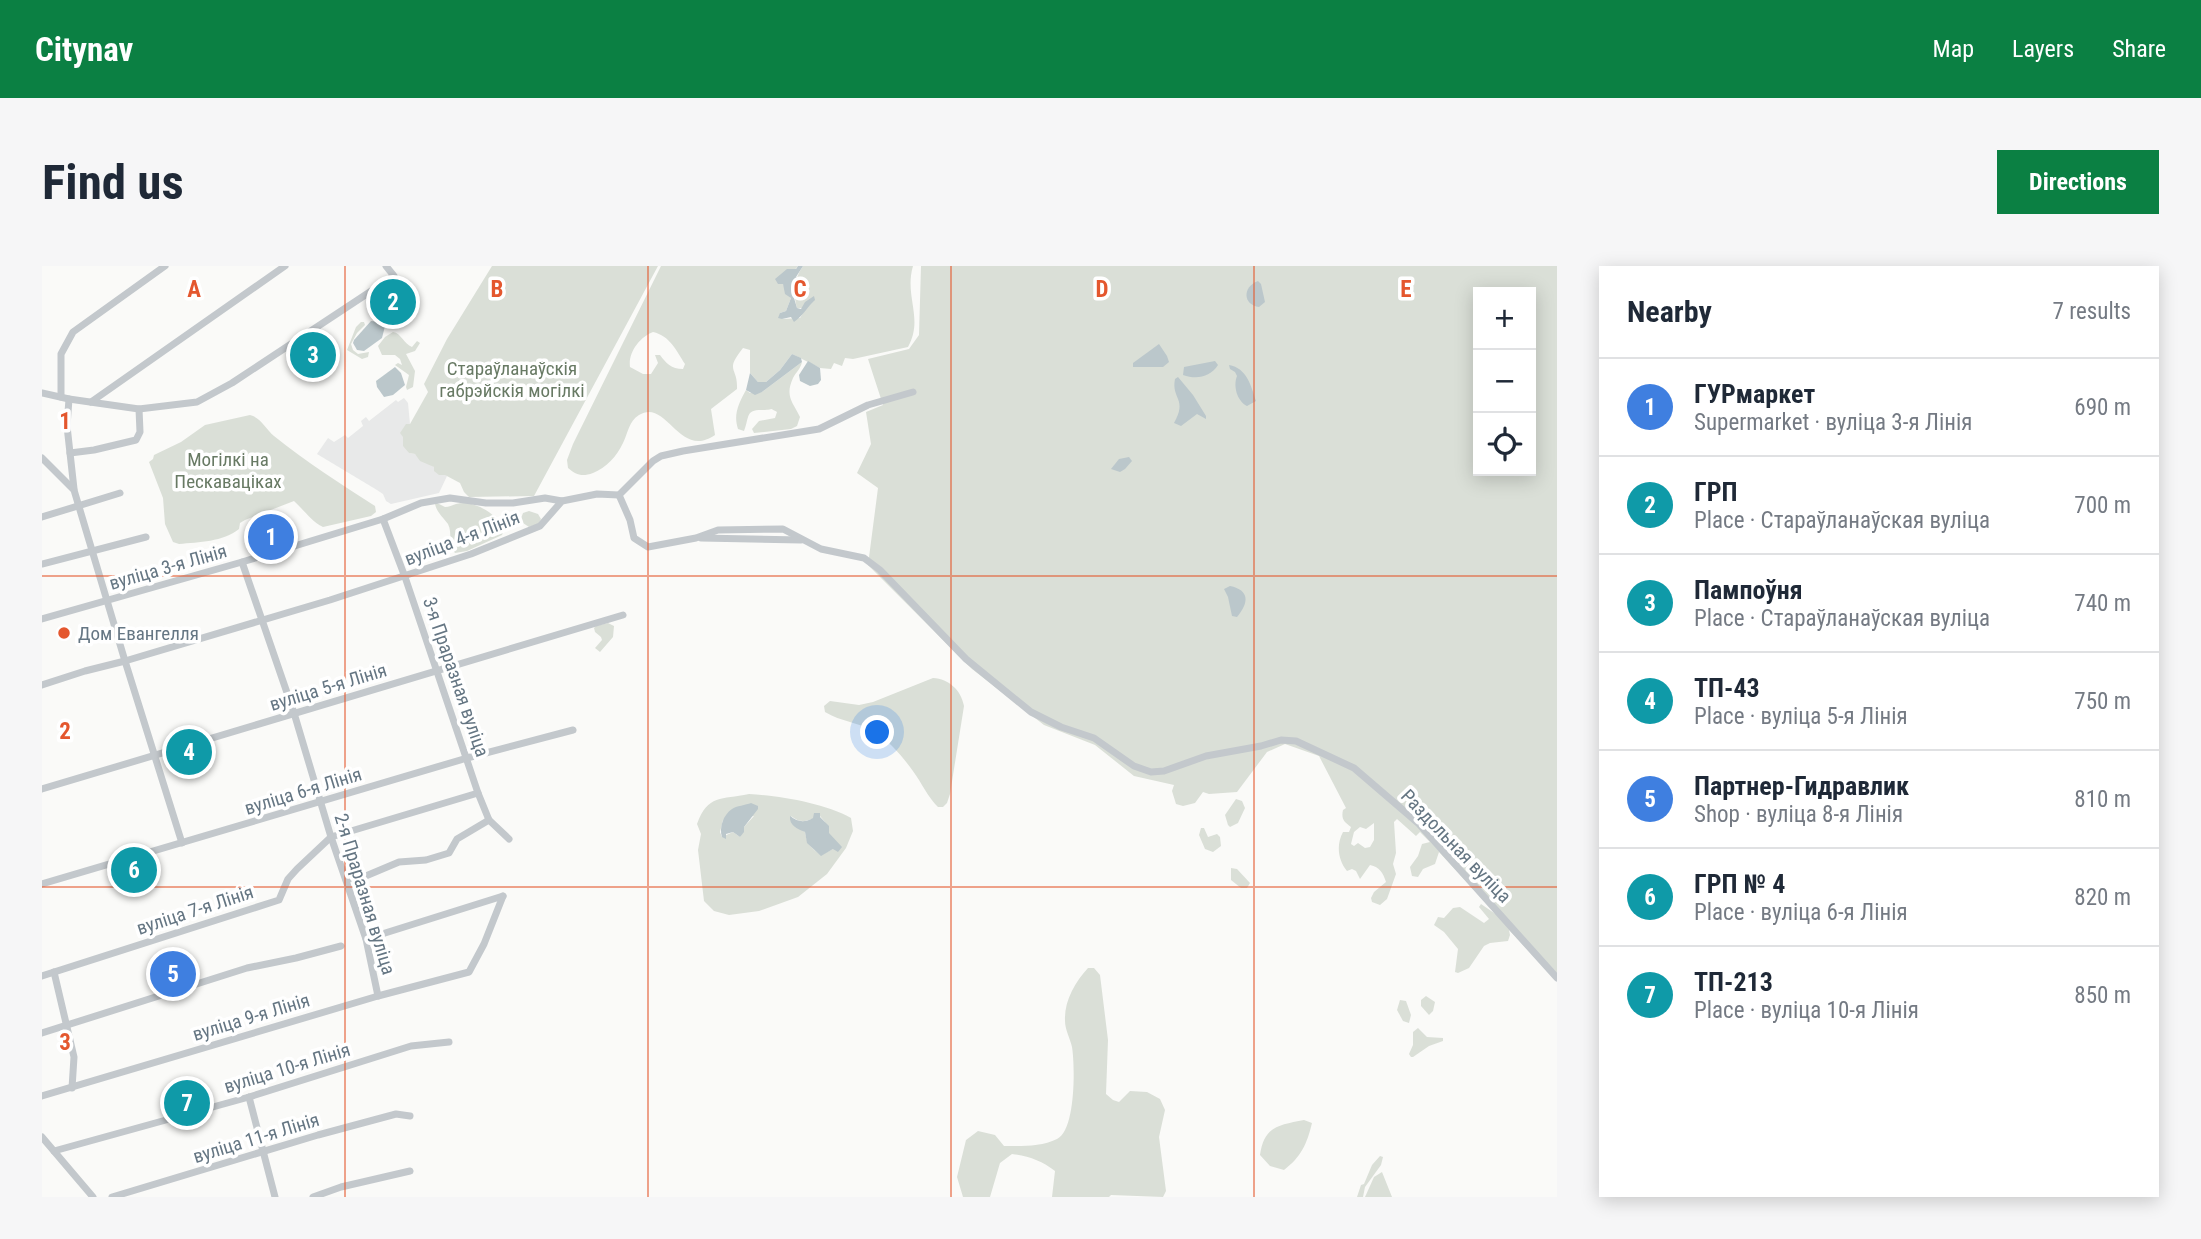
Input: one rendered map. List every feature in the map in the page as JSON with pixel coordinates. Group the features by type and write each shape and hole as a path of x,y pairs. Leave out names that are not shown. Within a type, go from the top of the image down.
{"street":[{"path":"165,266 73,332 61,354 74,490 182,843"},
{"path":"90,403 285,266"},
{"path":"42,393 139,409 197,402 232,383 394,276 386,266"},
{"path":"562,501 597,494 619,495 660,456 819,429 868,405 913,392"},
{"path":"70,453 136,440 140,432 139,409"},
{"path":"42,458 74,490"},
{"path":"42,517 120,493"},
{"name":"Раздольная вуліца","path":"619,495 631,520 634,538 648,547 696,538 718,530 783,529 821,549 864,558 880,570 966,659 1031,712 1061,727 1094,738 1133,766 1150,772 1164,771 1206,756 1281,740 1296,741 1345,763 1362,774 1418,823 1557,978"},
{"name":"вуліца 3-я Лінія","path":"42,619 383,519 421,503 450,498 486,503 513,503 545,498 562,501"},
{"name":"вуліца 4-я Лінія","path":"42,685 405,577 471,554 540,526 562,501"},
{"name":"3-я Праразная вуліца","path":"383,519 478,793 489,820 509,839"},
{"path":"42,564 146,537"},
{"name":"2-я Праразная вуліца","path":"242,562 366,939 378,996"},
{"name":"вуліца 5-я Лінія","path":"42,789 623,615"},
{"name":"вуліца 6-я Лінія","path":"42,884 467,758 573,730"},
{"path":"331,837 478,793"},
{"path":"346,879 361,878 399,862 426,860 449,853 457,839 489,820"},
{"name":"вуліца 7-я Лінія","path":"42,976 279,900 288,879 331,837"},
{"name":"вуліца 9-я Лінія","path":"42,1096 378,996 469,972 484,944 503,896 366,939"},
{"path":"42,1032 247,968 341,946"},
{"path":"54,972 74,1057 72,1088"},
{"name":"вуліца 10-я Лінія","path":"54,1151 248,1097 411,1046 449,1042"},
{"path":"248,1097 275,1197"},
{"name":"вуліца 11-я Лінія","path":"112,1197 318,1135 396,1114 410,1116"},
{"path":"42,1137 88,1195"},
{"path":"313,1197 341,1187 410,1171"}],"shaded area":[{"path":"803,266 796,277 803,283 794,298 797,308 801,309 805,302 814,296 815,300 794,322 791,317 778,318 780,313 786,311 791,298 785,294 783,284 778,284 775,279 787,269 796,269"},
{"path":"1258,281 1265,302 1259,307 1250,303 1246,296 1249,287"},
{"path":"371,321 381,322 385,326 382,338 364,351 357,350 354,340"},
{"path":"1159,344 1169,362 1163,367 1133,367 1133,363"},
{"path":"792,354 801,358 802,362 762,392 755,395 746,390 750,373 758,382 766,382"},
{"path":"808,361 820,368 821,380 810,386 800,381 799,375"},
{"path":"1215,361 1218,365 1207,375 1183,375 1184,367"},
{"path":"1229,365 1244,374 1256,401 1247,406 1238,397 1237,376"},
{"path":"395,367 401,373 405,385 393,395 384,397 376,381"},
{"path":"1178,377 1193,395 1206,419 1197,414 1181,426 1174,423 1180,409 1174,386"},
{"path":"404,398 408,403 410,424 403,436 409,453 415,454 447,476 439,493 391,504 383,494 317,454 328,438 334,442 345,435 348,438 363,426 361,421 366,417 369,421 396,400 398,402"},
{"path":"1129,457 1132,461 1125,469 1120,472 1111,469 1119,459"},
{"path":"1230,586 1241,591 1246,598 1237,617 1232,616 1224,589"},
{"path":"751,803 758,806 758,809 740,837 733,832 726,834 726,839 722,837 721,826 726,815 734,808"},
{"path":"814,813 820,813 820,817 829,826 829,833 842,847 838,852 833,849 821,856 807,843 805,832 791,822 790,816 804,821 813,818"}],"green space":[{"name":"Стараўланаўскія габрэйскія могілкі","path":"492,266 658,266 534,496 469,497 460,483 445,475 439,475 434,471 434,467 409,453 403,446 400,433 406,424 410,424 428,392 424,384 447,339"},
{"path":"661,266 798,266 783,284 791,298 786,311 780,313 782,319 800,318 806,308 797,308 795,297 796,281 803,266 913,266 911,288 914,326 908,347 853,359 845,358 842,366 834,363 831,369 820,368 792,354 766,382 758,382 750,373 750,350 743,348 733,365 737,389 711,409 715,435 703,441 692,440 658,414 649,412 639,415 631,424 614,457 602,468 586,475 577,474 568,468 567,460","holes":["653,332 675,349 685,364 683,369 669,365 660,355 655,355 658,363 651,374 643,374 630,367 631,356 639,341"]},
{"path":"921,266 1557,266 1557,981 1509,930 1508,941 1484,946 1469,968 1455,972 1458,949 1444,932 1434,925 1438,917 1444,918 1453,908 1460,907 1484,923 1489,919 1479,907 1481,904 1497,915 1439,852 1435,864 1423,869 1418,877 1412,876 1410,867 1422,844 1430,842 1420,832 1416,836 1397,819 1394,822 1396,853 1393,864 1396,874 1387,899 1380,905 1372,902 1374,892 1386,882 1385,879 1381,871 1370,865 1360,879 1356,871 1347,871 1344,867 1339,842 1343,832 1349,832 1351,827 1342,816 1346,808 1319,756 1285,744 1267,752 1237,792 1203,792 1195,803 1183,806 1176,804 1172,791 1174,785 1134,776 1095,745 1044,725 972,669 868,565 878,488 857,473 871,444 866,412 883,405 868,359 909,349 919,335","holes":["1374,823 1374,840 1370,847 1365,848 1358,843 1354,846 1351,844 1354,832 1360,827 1366,829"]},
{"path":"361,322 365,325 351,344 358,354 369,352 368,357 362,359 347,350 356,327"},
{"path":"393,332 412,347 417,341 420,343 415,351 406,354 415,371 413,387 407,390 409,375 395,365 402,365 400,359 395,355 382,355 378,346"},
{"path":"802,362 790,389 790,398 800,417 797,426 754,433 752,429 759,421 775,418 777,412 771,409 751,412 744,431 738,429 736,413 746,390 750,393 762,392"},
{"name":"Могілкі на Пескаваціках","path":"250,415 257,418 298,455 375,506 376,512 371,516 323,527 294,501 245,520 240,523 239,529 226,537 195,543 173,542 165,524 163,498 149,462 154,455 181,442 205,425"},
{"path":"437,503 445,507 463,503 484,509 501,524 504,530 502,535 467,551 455,553 451,546 448,524 437,510"},
{"path":"529,511 538,514 541,519 538,524 529,527 520,521 523,513"},
{"path":"608,623 614,626 613,637 600,652 595,648 602,640 594,628"},
{"path":"933,678 953,686 964,706 950,794 943,807 935,804 905,761 882,737 869,729 825,712 824,706 830,701 859,705 873,702"},
{"path":"749,794 774,796 828,808 851,818 853,831 846,848 827,874 798,897 759,911 729,915 714,911 704,901 698,850 701,834 697,824 701,814 711,803","holes":["754,816 744,827 740,837 733,832 722,837 720,832 723,820","791,816 802,821 820,816 825,822 833,849 821,855 812,848 805,832 797,827"]},
{"path":"1236,799 1242,801 1245,808 1238,823 1230,827 1225,815"},
{"path":"1201,828 1204,828 1208,837 1217,834 1221,846 1213,852 1205,849 1199,835"},
{"path":"1231,868 1237,869 1250,883 1247,888 1241,888 1231,880"},
{"path":"1088,968 1094,968 1100,975 1108,1040 1106,1094 1119,1102 1130,1091 1147,1092 1160,1099 1165,1110 1159,1137 1166,1191 1163,1197 1052,1197 1055,1171 1035,1160 1012,1154 1000,1163 990,1197 963,1197 957,1177 966,1140 978,1131 995,1135 1004,1146 1044,1143 1057,1139 1063,1133 1071,1111 1074,1082 1072,1047 1066,1028 1066,1006 1071,992"},
{"path":"1426,996 1435,1002 1429,1015 1421,1006 1421,1000"},
{"path":"1400,1000 1406,1001 1411,1015 1409,1023 1403,1021 1397,1010"},
{"path":"1418,1028 1427,1037 1443,1038 1443,1041 1411,1057 1409,1054 1413,1045 1413,1032"},
{"path":"1304,1120 1312,1123 1299,1155 1284,1170 1270,1166 1260,1155 1269,1132 1274,1128"},
{"path":"1380,1156 1383,1157 1381,1165 1365,1187 1363,1197 1357,1197 1372,1165"},
{"path":"1382,1172 1392,1197 1365,1197 1374,1177"}],"place":[{"name":"ГРП","path":"393,302"},
{"name":"Пампоўня","path":"313,355"},
{"name":"ГУРмаркет","path":"271,537"},
{"name":"Дом Евангелля","path":"64,633"},
{"name":"ТП-43","path":"189,752"},
{"name":"ГРП № 4","path":"134,870"},
{"name":"Партнер-Гидравлик","path":"173,974"},
{"name":"ТП-213","path":"187,1103"}]}
